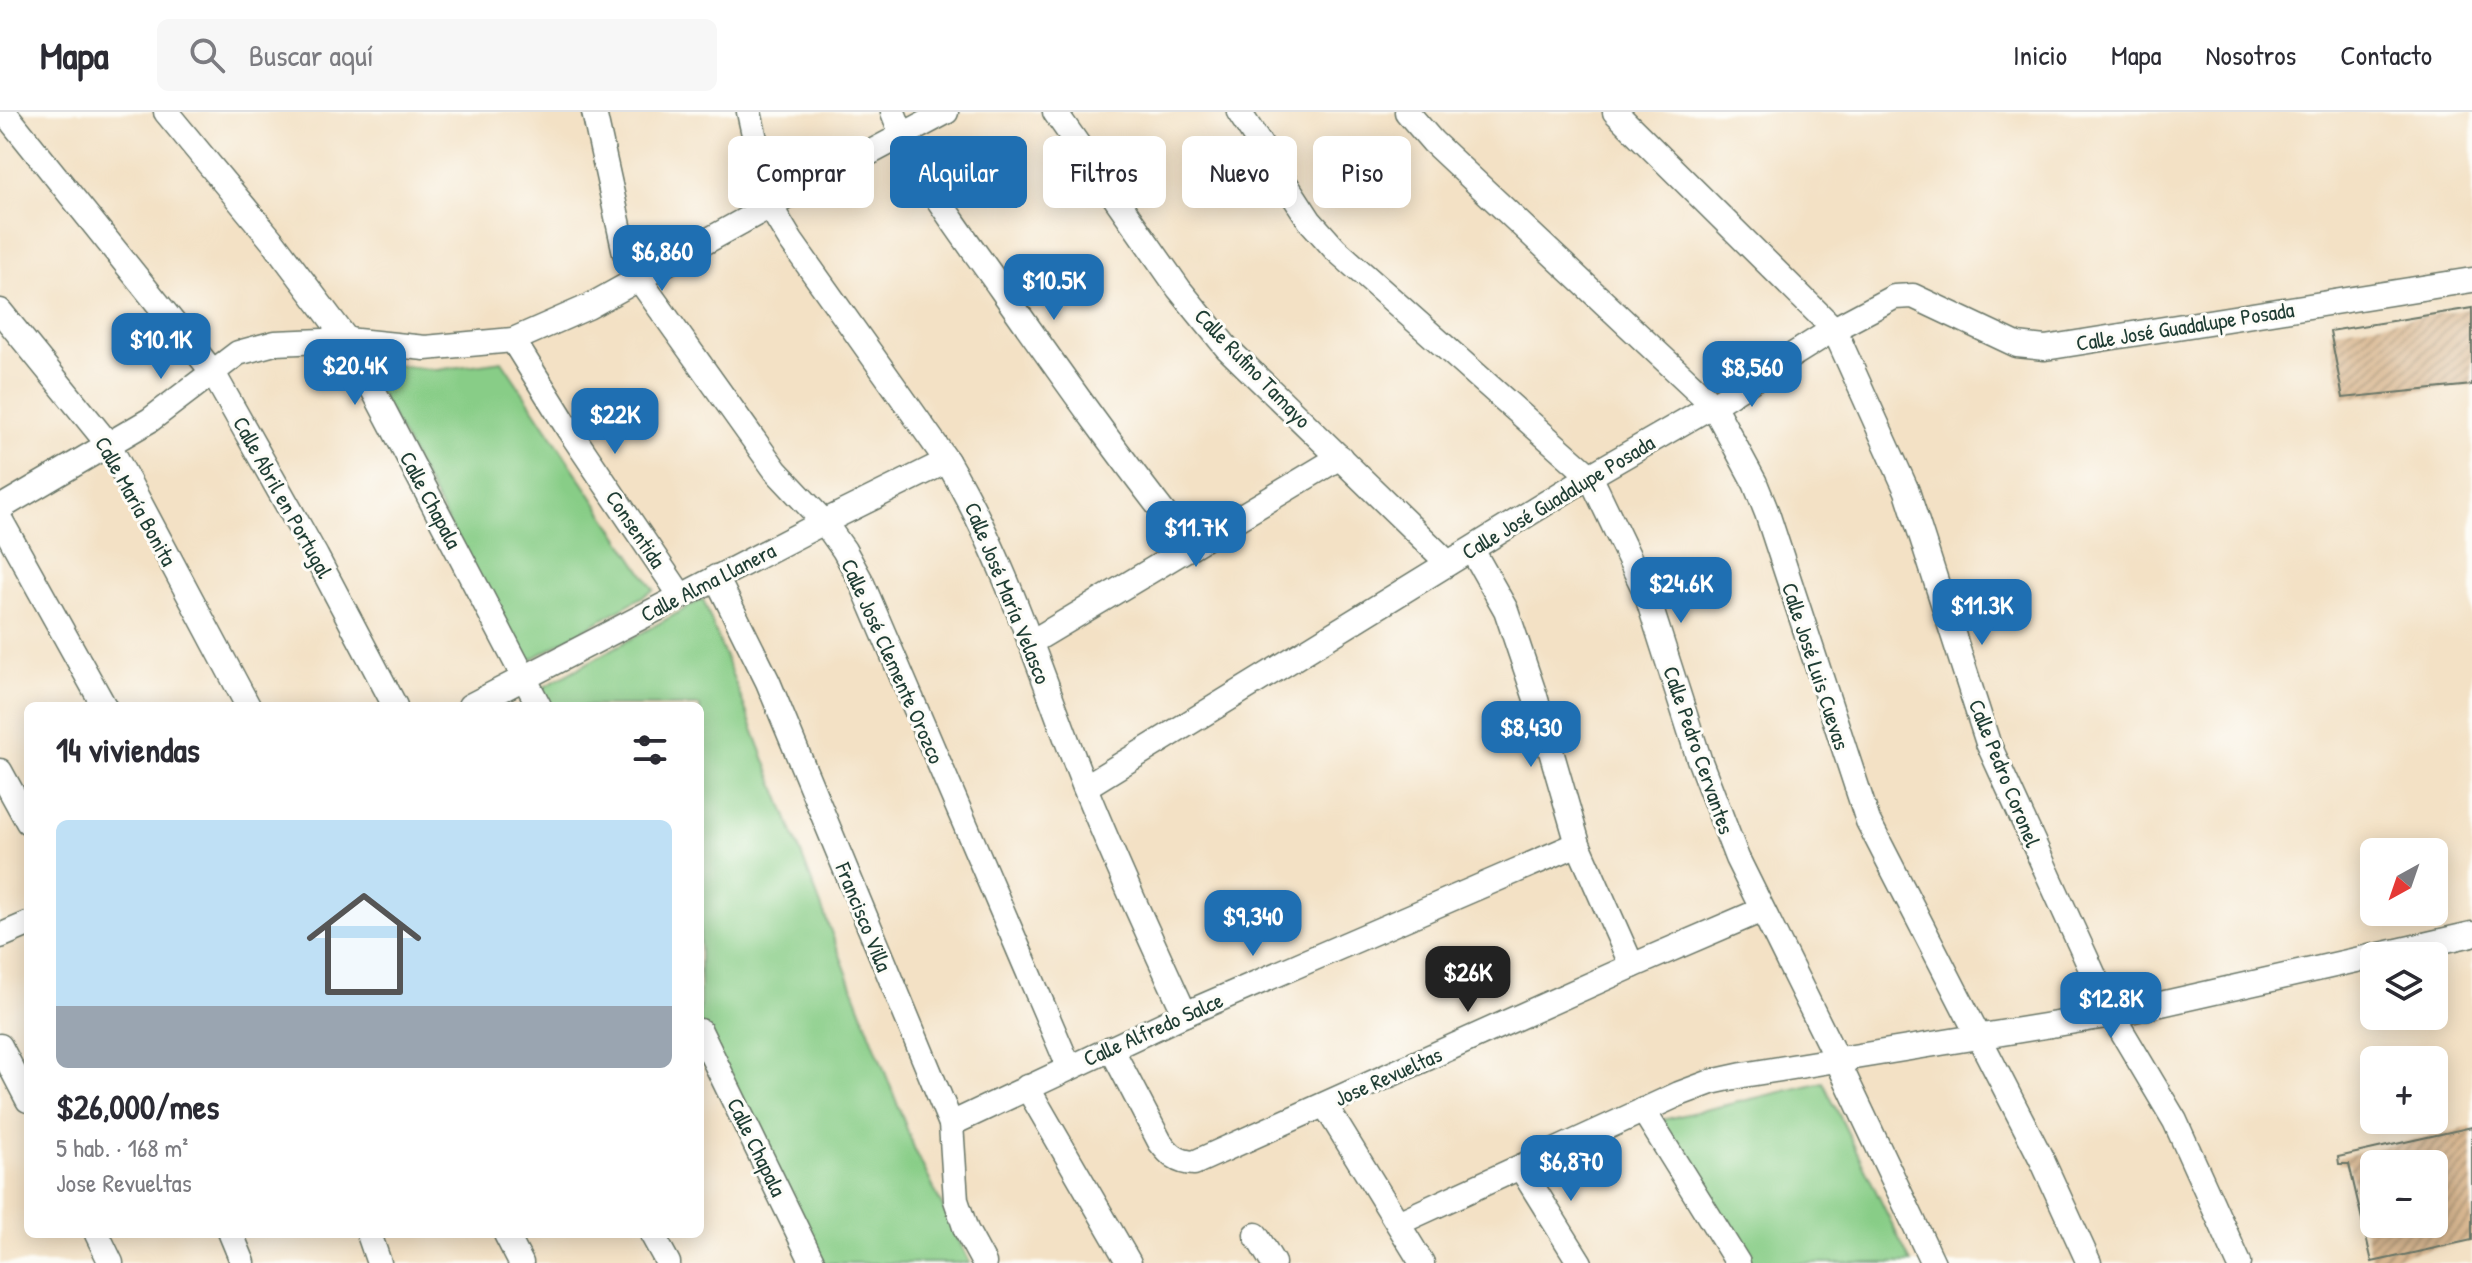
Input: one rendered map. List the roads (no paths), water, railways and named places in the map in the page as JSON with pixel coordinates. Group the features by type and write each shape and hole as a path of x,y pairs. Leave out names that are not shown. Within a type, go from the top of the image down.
{"street":[{"name":"Calle Abril en Portugal","path":"4,112 212,371 316,556 393,702"},
{"name":"Calle Chapala","path":"166,112 274,243 347,340 537,702"},
{"name":"Calle José Clemente Orozco","path":"594,112 625,253 639,279 776,471 824,522 861,581 1069,1067"},
{"name":"Calle José María Velasco","path":"749,112 754,136"},
{"path":"893,112 901,135 920,170 982,262 1128,468 1189,545"},
{"path":"874,150 946,112"},
{"name":"Calle Rufino Tamayo","path":"1055,112 1202,319 1227,348 1448,563"},
{"name":"Calle Pedro Cervantes","path":"1239,112 1310,221 1335,249 1590,476 1646,593 1717,812 1933,1263"},
{"name":"Calle José Luis Cuevas","path":"1407,112 1433,142 1713,405 1755,483 1767,513 1868,821 2042,1160 2089,1263"},
{"name":"Calle Pedro Coronel","path":"1615,112 1834,329 1907,491 1988,743 2112,1015 2175,1121 2239,1263"},
{"path":"0,508 150,420 238,353 275,343 347,340 425,348 513,340 588,307 766,208"},
{"name":"Calle José María Velasco","path":"771,208 791,241 947,461 970,499 994,550 1085,787 1185,1014"},
{"name":"Calle José Guadalupe Posada","path":"1085,787 1590,476 1713,405 1834,329 1894,297 1913,296 2017,345 2045,348 2472,280"},
{"name":"Calle María Bonita","path":"0,311 109,445 246,702"},
{"name":"Consentida","path":"513,340 569,430 681,596"},
{"path":"1030,643 1340,457"},
{"name":"Calle Alma Llanera","path":"477,702 947,461"},
{"path":"0,519 102,702"},
{"path":"1472,550 1511,623 1578,844 1632,966"},
{"name":"Francisco Villa","path":"716,577 768,682 951,1124 956,1200 966,1230 984,1263"},
{"path":"4,786 24,816"},
{"name":"Calle Alfredo Salce","path":"951,1124 1185,1014 1578,844"},
{"name":"Jose Revueltas","path":"1111,1048 1160,1142 1181,1162 1194,1163 1762,910"},
{"path":"0,936 24,926"},
{"path":"2437,942 2472,934"},
{"path":"1398,1223 1643,1110 1711,1082 2112,1015 2360,959"},
{"name":"Calle Chapala","path":"704,1039 811,1262"},
{"path":"0,1046 24,1092"},
{"path":"1027,1087 1129,1263"},
{"path":"1325,1105 1422,1263"},
{"path":"1643,1110 1738,1263"},
{"path":"1521,1168 1580,1263"},
{"path":"1256,1235 1273,1263"},
{"path":"99,1238 111,1263"},
{"path":"233,1238 243,1263"},
{"path":"370,1238 379,1263"},
{"path":"508,1238 521,1263"},
{"path":"654,1238 668,1263"}]}
